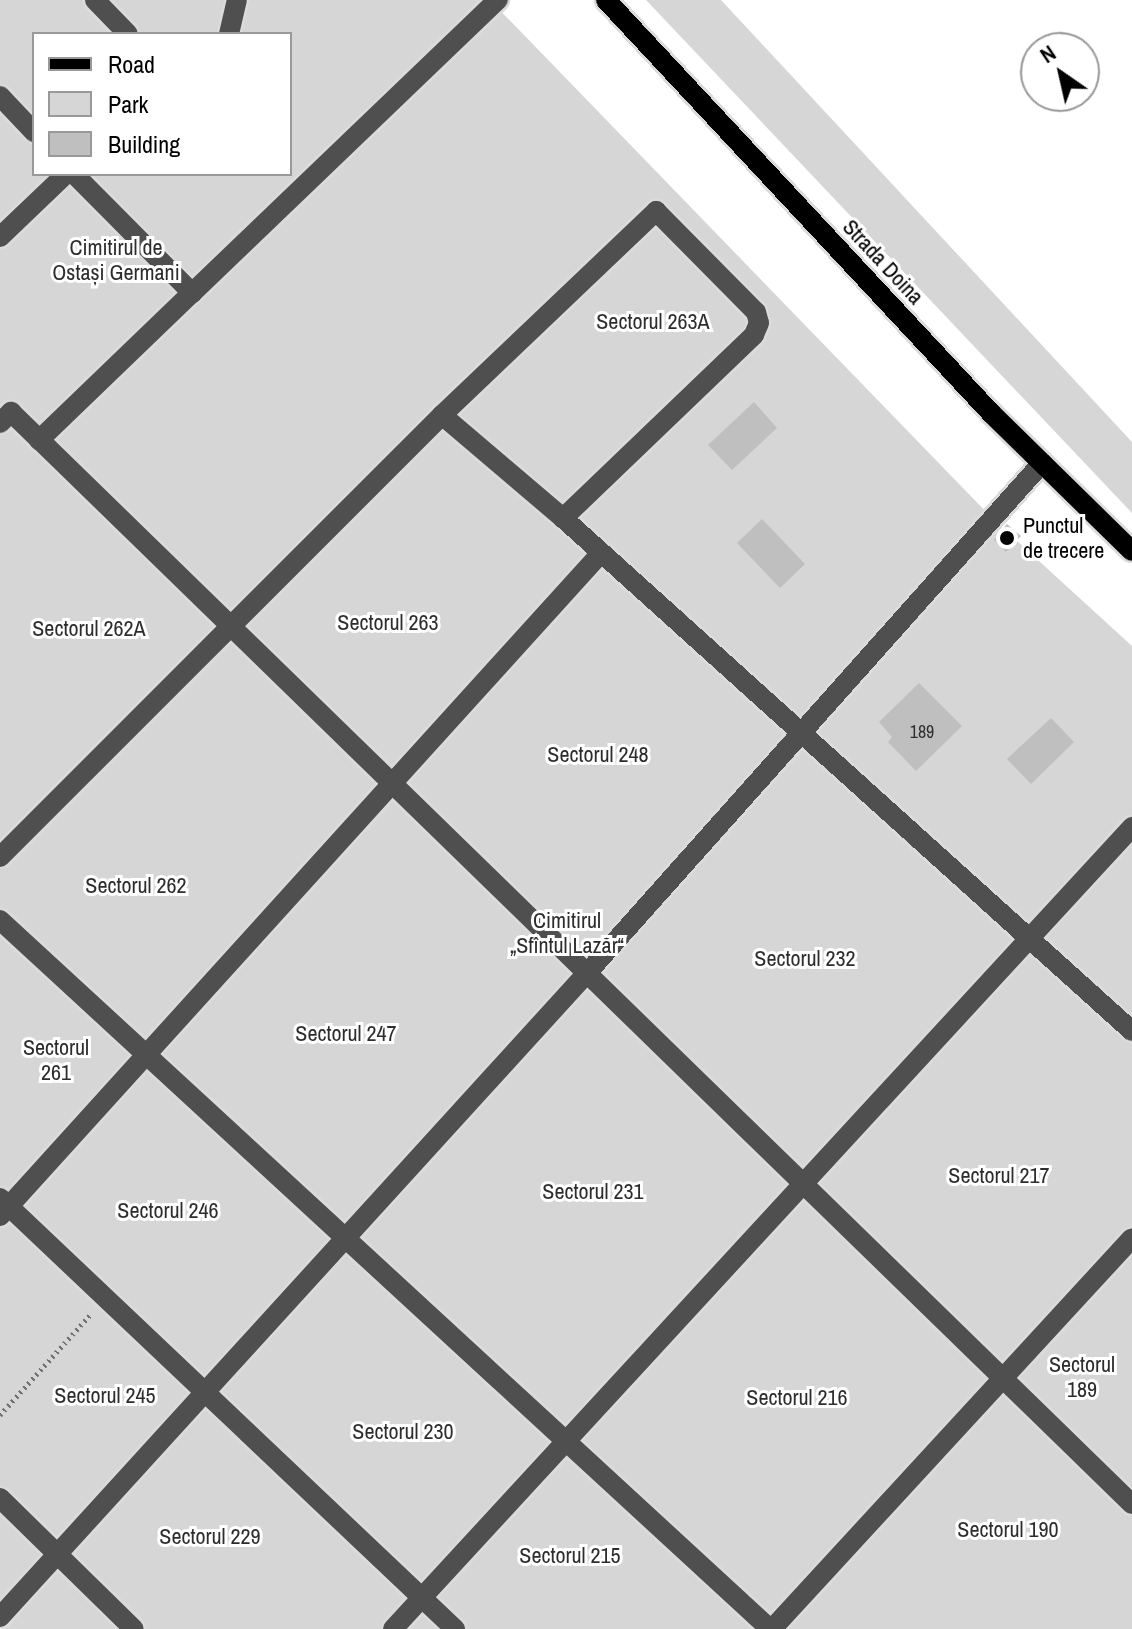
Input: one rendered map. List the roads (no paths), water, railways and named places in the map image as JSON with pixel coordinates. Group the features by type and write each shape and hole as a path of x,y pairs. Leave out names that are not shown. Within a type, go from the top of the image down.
{"main road":[{"name":"Strada Doina","path":"606,0 1042,463 1132,551"}],"lane":[{"path":"95,0 126,32"},
{"path":"229,32 237,0"},
{"path":"39,440 498,0"},
{"path":"0,96 32,130"},
{"path":"0,237 64,176"},
{"path":"76,176 192,293"},
{"path":"0,857 442,415 656,211 756,312 759,323 754,335 563,518"},
{"path":"0,423 11,412 1132,1504"},
{"path":"442,415 563,518 1132,1031"},
{"path":"0,1617 588,972 1042,463"},
{"path":"455,1629 106,1297 3,1207 148,1052 601,553"},
{"path":"393,1629 1132,827"},
{"path":"0,920 148,1052 771,1629 1132,1238"},
{"path":"0,1498 134,1629"}],"place":[{"name":"Punctul de trecere","path":"1007,538"}],"park label":[{"name":"Cimitirul de Ostași Germani","path":"116,260"},
{"name":"Sectorul 263A","path":"653,322"},
{"name":"Sectorul 263","path":"388,623"},
{"name":"Sectorul 262A","path":"89,629"},
{"name":"Sectorul 248","path":"598,755"},
{"name":"Sectorul 262","path":"136,886"},
{"name":"Cimitirul „Sfîntul Lazăr“","path":"567,932"},
{"name":"Sectorul 232","path":"805,959"},
{"name":"Sectorul 247","path":"346,1034"},
{"name":"Sectorul 261","path":"56,1060"},
{"name":"Sectorul 217","path":"999,1176"},
{"name":"Sectorul 231","path":"593,1192"},
{"name":"Sectorul 246","path":"168,1211"},
{"name":"Sectorul 189","path":"1082,1376"},
{"name":"Sectorul 245","path":"105,1396"},
{"name":"Sectorul 216","path":"797,1398"},
{"name":"Sectorul 230","path":"403,1432"},
{"name":"Sectorul 190","path":"1008,1530"},
{"name":"Sectorul 229","path":"210,1537"},
{"name":"Sectorul 215","path":"570,1556"}]}
